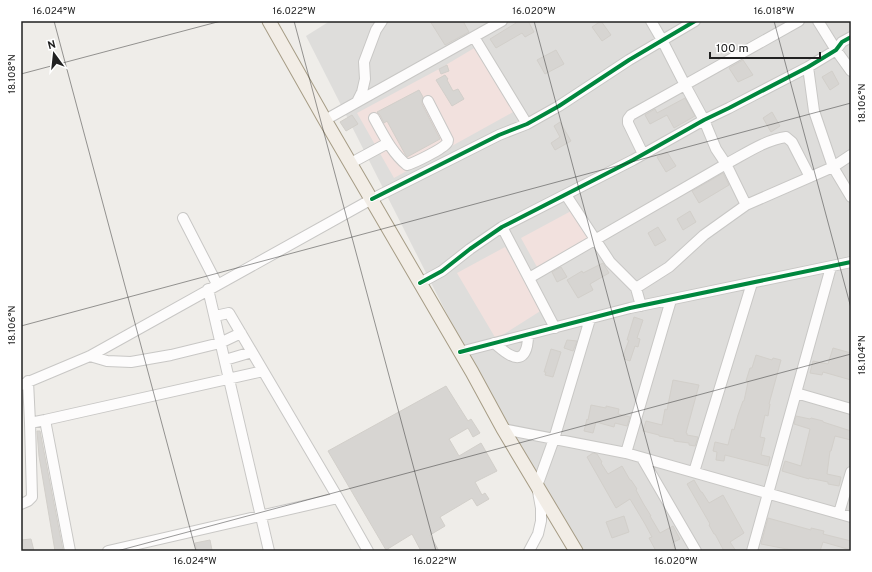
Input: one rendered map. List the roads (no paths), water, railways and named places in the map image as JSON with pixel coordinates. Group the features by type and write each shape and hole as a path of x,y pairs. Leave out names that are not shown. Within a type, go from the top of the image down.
{"main road":[{"path":"270,21 325,120 372,199 503,429 576,551"}],"street":[{"path":"357,102 362,92 364,62 376,30 382,21"},
{"path":"325,120 502,21"},
{"path":"651,21 704,120 716,149 726,164 746,205"},
{"path":"21,504 28,501 32,496 30,423 25,383 90,356 372,199 499,135 527,124 559,106 629,60 695,21"},
{"path":"643,154 628,123 628,119 799,21"},
{"path":"818,21 851,71"},
{"path":"474,37 527,124"},
{"path":"420,283 442,271 470,248 502,227 566,195 704,120 808,67 836,50 842,42 851,37"},
{"path":"808,67 814,110 834,167 851,197"},
{"path":"374,118 388,143 402,162 407,165 447,144 448,140 428,101"},
{"path":"529,278 758,146 778,138 786,137 792,142 810,177"},
{"path":"351,164 388,143"},
{"path":"636,288 669,267 704,235 746,205 834,167 851,155"},
{"path":"566,195 610,262 636,288 641,306"},
{"path":"183,218 213,287 215,316 220,343 269,551"},
{"path":"502,227 555,328"},
{"path":"460,352 641,306 851,262"},
{"path":"752,551 831,267"},
{"path":"694,472 752,283"},
{"path":"626,453 672,300"},
{"path":"215,316 229,313 368,551"},
{"path":"530,551 538,534 541,520 538,486 554,440 590,319"},
{"path":"90,356 107,361 131,362 171,355 220,343 241,333"},
{"path":"494,343 508,354 514,357 519,356 524,354 527,348 528,335"},
{"path":"225,360 252,352"},
{"path":"30,423 263,371"},
{"path":"796,393 851,409"},
{"path":"45,420 70,551"},
{"path":"503,429 626,453 851,517"},
{"path":"642,458 696,551"},
{"path":"838,513 851,472"},
{"path":"108,551 338,498"}]}
